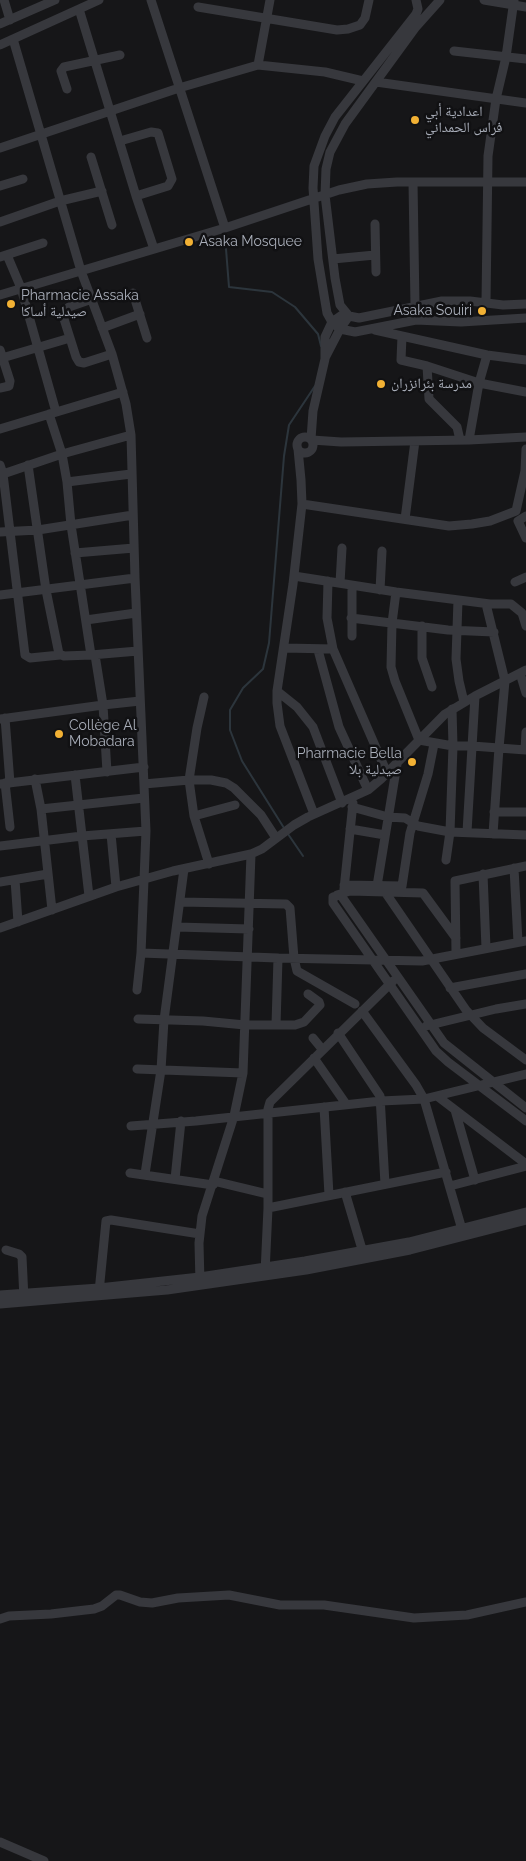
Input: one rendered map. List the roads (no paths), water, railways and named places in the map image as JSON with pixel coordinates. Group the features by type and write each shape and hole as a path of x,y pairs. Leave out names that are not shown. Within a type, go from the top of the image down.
{"street":[{"path":"4,0 10,20"},
{"path":"0,24 55,0"},
{"path":"0,45 99,0"},
{"path":"151,0 225,228"},
{"path":"258,65 270,0"},
{"path":"198,7 337,30 360,25 363,22 369,0"},
{"path":"416,0 418,11 335,117 325,136 314,166 314,199 319,267 326,308 332,322 340,328 355,332 416,320 461,322 526,318"},
{"path":"440,0 415,28 334,142 326,169 325,196 339,300 347,314 359,318 442,301 486,302 502,305 526,304"},
{"path":"484,0 514,2 526,7"},
{"path":"486,302 488,156 496,99 506,56 514,2"},
{"path":"79,9 154,249"},
{"path":"13,39 60,201 82,271 112,354 123,392 131,435 136,613 146,831 141,953 137,990"},
{"path":"454,51 526,59"},
{"path":"67,89 60,71 64,67 120,56"},
{"path":"0,148 110,113 179,88 258,65 324,72 364,81"},
{"path":"376,82 526,104"},
{"path":"120,141 151,132 158,133 172,179 168,186 136,196"},
{"path":"91,157 112,225"},
{"path":"0,186 24,179"},
{"path":"413,182 415,306"},
{"path":"0,295 225,228 339,190 367,184 413,182 526,182"},
{"path":"0,222 60,201 102,191"},
{"path":"375,224 376,272"},
{"path":"43,243 3,256 21,288 62,454 80,585 103,705 107,772"},
{"path":"332,259 375,255"},
{"path":"133,293 147,338"},
{"path":"92,299 69,307 65,311 64,319 76,357 81,363 112,354"},
{"path":"102,328 140,314"},
{"path":"325,359 325,337 332,322 347,314"},
{"path":"302,480 311,445 313,411 325,359 347,314"},
{"path":"372,330 487,354 526,360"},
{"path":"402,336 401,360 427,366 479,383 526,392"},
{"path":"0,388 8,386 10,383 1,354 37,348 70,338"},
{"path":"464,440 487,354"},
{"path":"427,366 429,399 457,427 464,440"},
{"path":"0,429 123,392"},
{"path":"313,411 297,443 302,480 302,504 294,576 277,690 280,726 314,814"},
{"path":"2,474 62,454 131,435"},
{"path":"300,438 305,436 311,445"},
{"path":"298,448 302,452 311,445 341,442 526,437"},
{"path":"405,519 415,441"},
{"path":"526,449 526,468 516,511 522,519 526,538"},
{"path":"0,465 5,532 19,593 25,655 30,658 138,651"},
{"path":"28,465 46,590 60,655"},
{"path":"67,482 131,474"},
{"path":"302,504 449,526 490,520 516,511"},
{"path":"5,532 38,530 134,515"},
{"path":"75,553 134,548"},
{"path":"340,583 342,548"},
{"path":"380,590 382,551"},
{"path":"294,576 352,586 486,604 511,604 524,612 526,626"},
{"path":"515,582 526,577"},
{"path":"0,595 135,578"},
{"path":"328,581 327,618 333,649 387,773"},
{"path":"352,586 352,636"},
{"path":"396,592 392,623 391,667 395,682 419,740"},
{"path":"458,600 457,670 464,702"},
{"path":"486,604 505,681 493,834"},
{"path":"86,620 136,613"},
{"path":"351,618 457,630 494,632"},
{"path":"422,626 422,658 432,687"},
{"path":"284,648 333,649"},
{"path":"318,650 339,726 368,790"},
{"path":"0,928 116,886 251,854 262,849 294,825 314,814 368,790 438,720 464,702 523,672 526,694"},
{"path":"277,690 297,707 313,727 342,803"},
{"path":"467,832 475,696"},
{"path":"204,697 189,780 194,816 209,864"},
{"path":"10,827 5,783 2,719 140,701"},
{"path":"446,860 450,832 453,746 452,709"},
{"path":"419,740 453,746 525,750 526,732"},
{"path":"434,744 428,774 413,823 402,886 377,886 341,890 333,897 333,903 419,1028 442,1057 526,1121"},
{"path":"377,886 396,764"},
{"path":"5,783 144,767"},
{"path":"75,775 89,896"},
{"path":"35,779 41,809 52,910"},
{"path":"144,784 189,780 220,781 234,788 261,815 276,838"},
{"path":"41,809 144,798"},
{"path":"353,798 341,890 342,897 430,1025 450,1049 526,1108"},
{"path":"194,816 235,805"},
{"path":"352,808 405,818 418,826 450,832 526,836"},
{"path":"494,812 526,812"},
{"path":"350,829 385,835"},
{"path":"0,846 82,836 146,831"},
{"path":"111,834 116,886"},
{"path":"200,1281 200,1234 205,1208 234,1116 243,1073 251,854"},
{"path":"456,953 454,882 457,879 526,866"},
{"path":"141,953 386,961 431,959 522,942 514,868"},
{"path":"146,1174 161,1070 164,1020 184,869"},
{"path":"0,882 48,874"},
{"path":"483,874 486,948"},
{"path":"15,880 18,922"},
{"path":"341,890 423,893 456,938"},
{"path":"385,892 470,1015 483,1028 526,1060"},
{"path":"180,902 289,905 295,968 300,973 355,1004"},
{"path":"177,927 249,929"},
{"path":"276,1025 278,958"},
{"path":"450,988 526,974"},
{"path":"264,1272 268,1208 268,1105 338,1033 388,984 397,978"},
{"path":"138,1019 246,1025 295,1025 304,1022 320,1003 308,994"},
{"path":"419,1028 470,1015 526,1004"},
{"path":"362,1010 424,1099 463,1233"},
{"path":"338,1033 378,1090 382,1101 385,1184"},
{"path":"313,1038 322,1049"},
{"path":"314,1058 346,1104"},
{"path":"138,1069 243,1073"},
{"path":"131,1126 324,1106 424,1099 526,1074"},
{"path":"437,1096 526,1165"},
{"path":"324,1106 329,1195"},
{"path":"455,1110 475,1180"},
{"path":"175,1179 181,1121"},
{"path":"450,1186 526,1165"},
{"path":"130,1172 214,1183 268,1194"},
{"path":"268,1208 446,1172"},
{"path":"345,1192 363,1255"},
{"path":"463,1233 526,1212"},
{"path":"99,1292 106,1221 112,1220 200,1234"},
{"path":"0,1304 24,1298 99,1292 264,1272 363,1255 526,1220"},
{"path":"6,1250 19,1254 22,1257 24,1298"},
{"path":"0,1295 24,1298"},
{"path":"0,1619 9,1616 94,1609 120,1594 140,1602 152,1603 178,1598 229,1594 280,1605 324,1605 414,1618 468,1615 526,1602"},
{"path":"0,1842 44,1861"}],"waterway":[{"path":"226,249 229,287 272,292 295,307 318,334 321,346"},
{"path":"284,828 242,761 230,730 230,710 243,688 263,669 269,643 284,456 289,425 315,386"},
{"path":"288,834 303,856"}],"place":[{"name":"اعدادية أبي فراس الحمداني","path":"415,120"},
{"name":"Asaka Mosquee","path":"189,242"},
{"name":"Pharmacie Assaka صيدلية أساكا","path":"11,304"},
{"name":"Asaka Souiri","path":"482,311"},
{"name":"مدرسة بئرانزران","path":"381,384"},
{"name":"Collège Al Mobadara","path":"59,734"},
{"name":"Pharmacie Bella صيدلية بلا","path":"412,762"}]}
